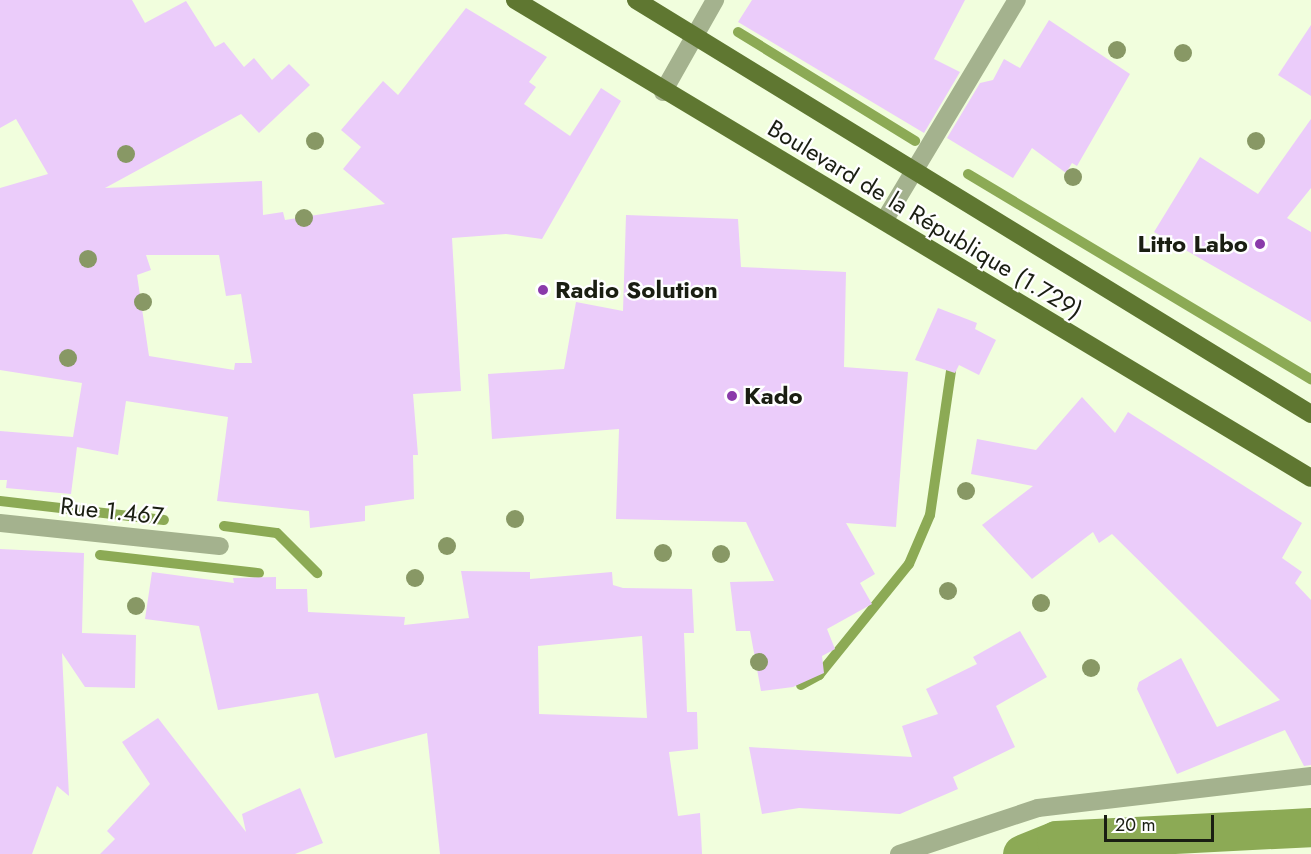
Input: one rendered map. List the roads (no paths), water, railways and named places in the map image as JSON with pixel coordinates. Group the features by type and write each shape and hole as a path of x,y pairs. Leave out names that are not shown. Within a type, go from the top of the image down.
{"main road":[{"name":"Boulevard de la République (1.729)","path":"515,0 663,92 884,221 1311,478"},
{"name":"Boulevard de la République (1.729)","path":"636,0 695,34 912,170 1311,414"}],"street":[{"path":"663,92 714,0"},
{"path":"884,221 912,170 1017,0"},
{"name":"Rue 1.467","path":"0,523 220,546"},
{"path":"899,854 1038,808 1311,776"}],"waterway":[{"path":"738,32 915,141"},
{"path":"968,174 1311,379"},
{"path":"801,685 819,675 909,564 930,515 951,371"},
{"path":"0,501 164,520"},
{"path":"224,526 277,533 317,573"},
{"path":"100,555 259,573"},
{"path":"1022,854 1056,840 1311,827"}],"place":[{"name":"Litto Labo","path":"1260,244"},
{"name":"Radio Solution","path":"543,290"},
{"name":"Kado","path":"732,396"}]}
